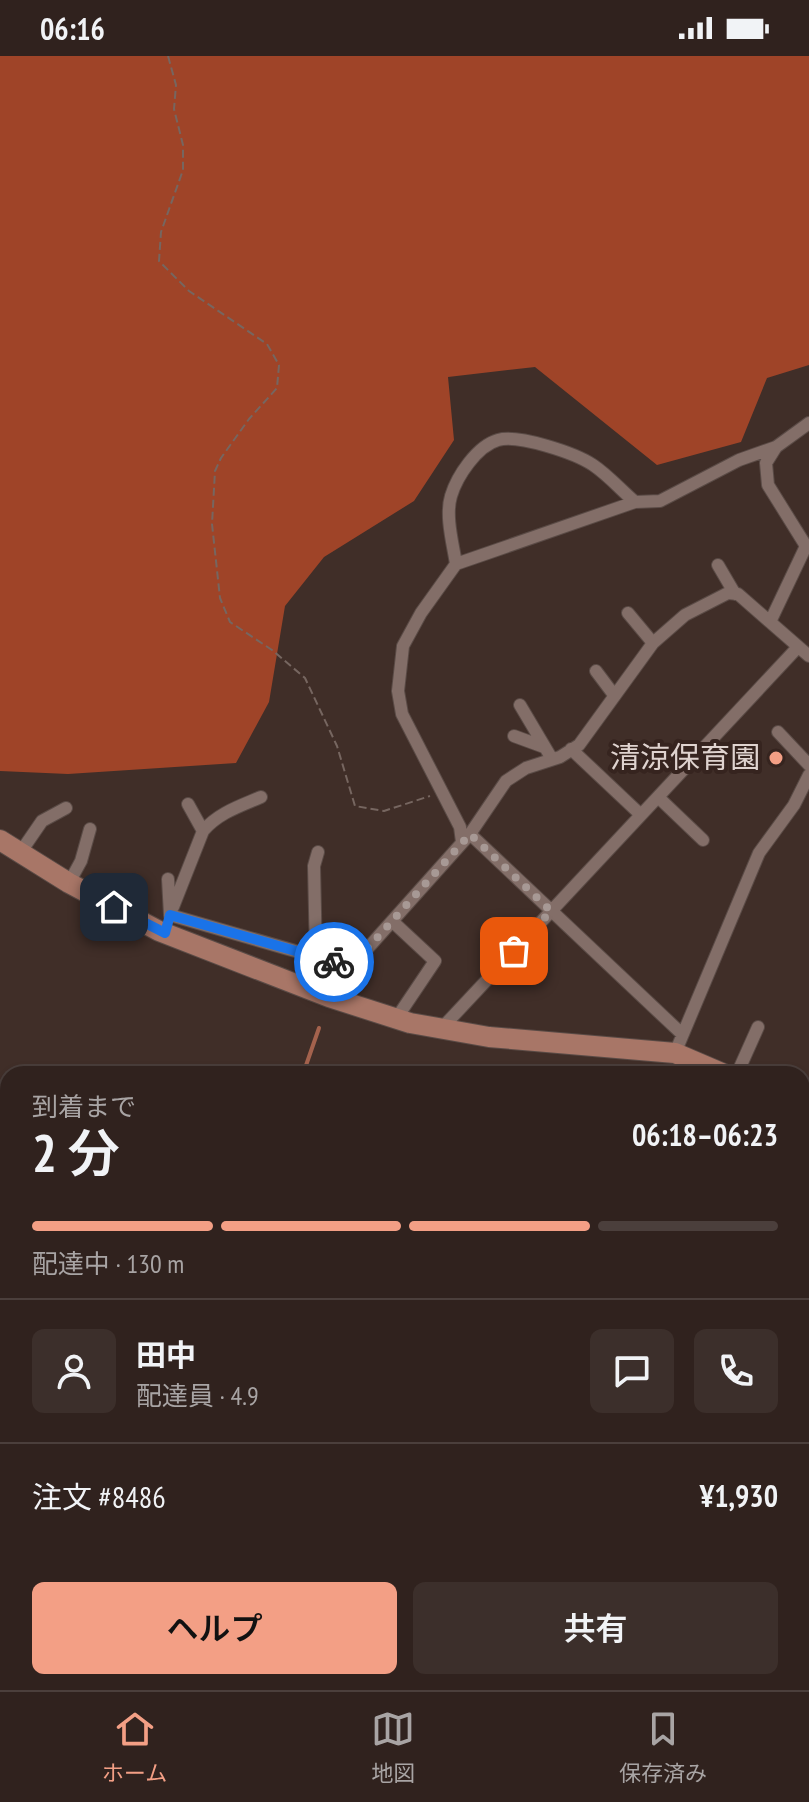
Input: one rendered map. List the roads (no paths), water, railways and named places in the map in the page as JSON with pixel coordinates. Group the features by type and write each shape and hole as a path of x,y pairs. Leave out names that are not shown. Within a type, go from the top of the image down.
{"main road":[{"path":"0,840 69,883 329,997 396,1019 489,1037 679,1043 712,1066"}],"street":[{"path":"809,423 776,447 739,460 660,501 635,502 456,564 421,613 403,646 398,691 402,714 411,735 466,838 551,911 679,1043 759,853 794,805 809,775"},
{"path":"456,564 450,523 451,497 466,468 484,447 500,439 555,447 592,464 635,502"},
{"path":"770,622 806,546 768,485 766,463 776,447"},
{"path":"718,565 735,594 809,656"},
{"path":"329,997 351,967 466,838 506,781 526,768 579,745 653,643 685,615 728,593 735,594"},
{"path":"628,613 653,643"},
{"path":"441,1029 798,647"},
{"path":"596,671 614,695"},
{"path":"520,705 552,759"},
{"path":"778,732 809,765"},
{"path":"514,736 544,747"},
{"path":"571,749 641,815"},
{"path":"168,924 203,831 229,810 261,797"},
{"path":"658,797 703,840"},
{"path":"188,804 203,831"},
{"path":"20,853 42,821 66,808"},
{"path":"69,883 81,861 90,829"},
{"path":"316,957 314,866 318,852"},
{"path":"168,879 168,924"},
{"path":"392,921 435,961 396,1019"},
{"path":"168,924 351,967"},
{"path":"741,1066 758,1027"}],"waterway":[{"path":"306,1066 319,1028"}],"place":[{"name":"清涼保育園","path":"776,758"}]}
